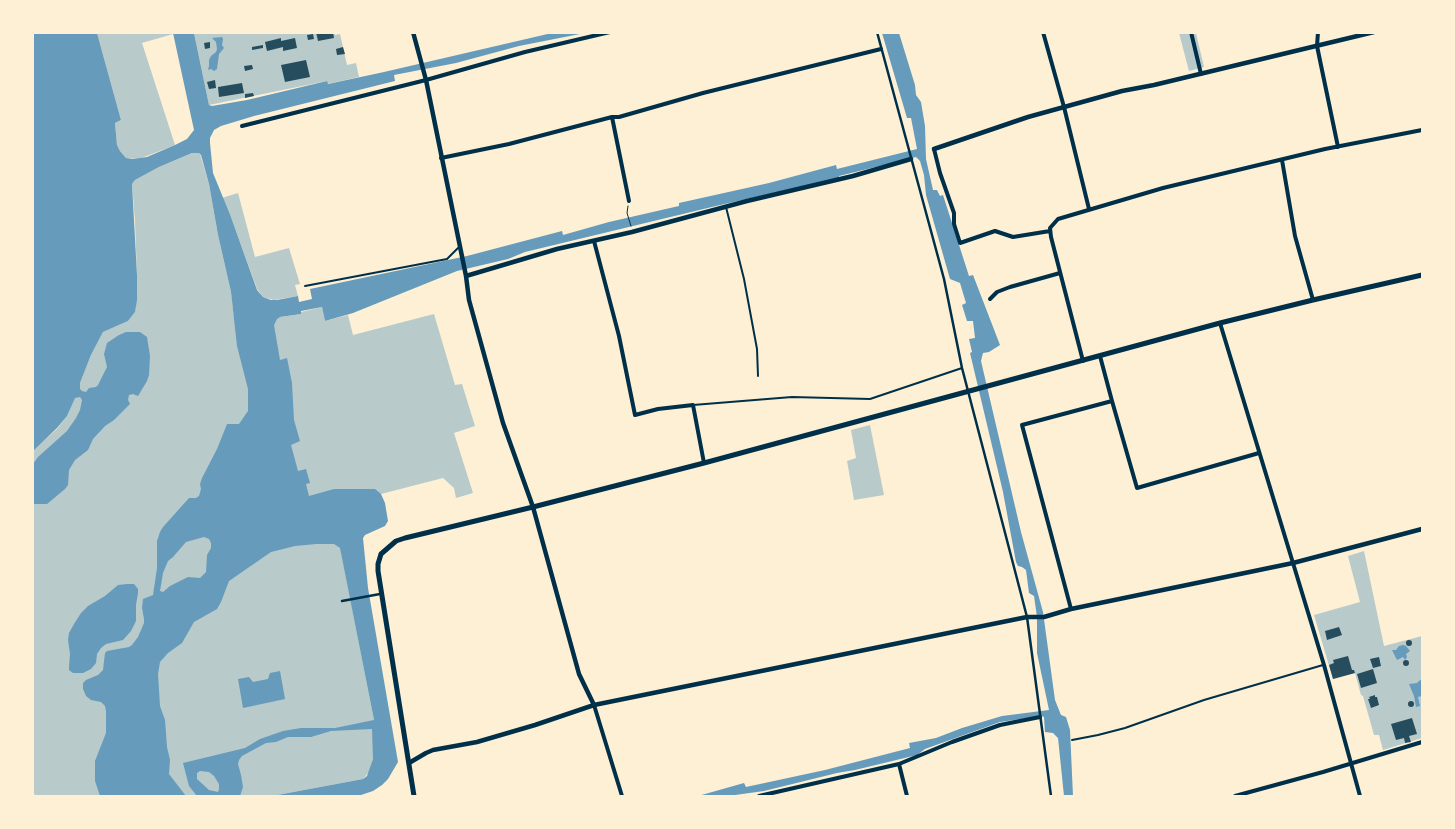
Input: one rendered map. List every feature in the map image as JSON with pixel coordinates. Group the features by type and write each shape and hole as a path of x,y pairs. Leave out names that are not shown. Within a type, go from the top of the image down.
{"main road":[{"path":"414,796 380,594 378,568 380,556 389,546 405,538 533,508 704,463 1220,323 1422,275"}],"street":[{"path":"413,32 426,80 469,300 503,423 533,508 579,674 594,705 622,796"},
{"path":"242,126 426,80 525,52 610,32"},
{"path":"877,32 944,279 962,368 970,391 1028,618 1039,711 1052,796"},
{"path":"1043,32 1089,209"},
{"path":"1191,32 1201,74"},
{"path":"1318,32 1317,46 1338,146"},
{"path":"1050,231 1014,237 995,231 960,243 954,224 954,212 940,173 934,149 1028,117 1064,107 1374,32"},
{"path":"442,158 509,144 612,117 619,117 703,93 881,49"},
{"path":"612,117 629,201"},
{"path":"1083,361 1050,231 1050,228 1058,220 1163,188 1338,146 1422,130"},
{"path":"465,274 557,249 853,176 911,159"},
{"path":"1282,160 1295,236 1313,300"},
{"path":"594,241 619,336 635,415 658,409 693,405 704,463"},
{"path":"990,299 997,292 1010,287 1060,273"},
{"path":"1220,323 1324,665 1360,796"},
{"path":"1100,356 1138,488 1259,453"},
{"path":"1071,608 1022,425 1112,401"},
{"path":"409,763 426,753 477,742 594,705 1028,618 1044,617 1071,608 1293,563 1422,529"},
{"path":"342,601 380,594"},
{"path":"759,796 899,764 1000,725 1040,717"},
{"path":"1235,796 1422,742"},
{"path":"899,764 907,796"}],"lane":[{"path":"726,207 744,279 757,350 758,376"},
{"path":"305,286 447,259 460,249"},
{"path":"693,405 792,398 870,399 962,368"},
{"path":"1072,740 1098,735 1153,719 1204,700 1324,665"}],"path":[{"path":"627,213 630,224"}],"shaded area":[{"path":"335,32 335,35 340,34 347,65 356,63 359,77 327,84 327,81 209,105 194,33"},
{"path":"97,33 173,33 142,43 175,145 139,159 126,158 120,151 117,145 115,123 121,120"},
{"path":"1179,33 1196,33 1204,67 1189,71"},
{"path":"198,152 209,184 231,292 234,317 280,317 301,314 301,312 322,307 325,321 348,315 353,335 434,314 455,385 462,384 475,426 454,433 473,493 456,498 454,488 443,478 381,494 341,551 374,720 373,759 370,771 363,779 272,796 35,796 32,787 32,451 57,429 67,416 91,355 103,332 128,321 135,312 137,275 132,184 135,180 159,167"},
{"path":"238,193 255,257 289,248 300,284 295,285 298,296 274,300 263,297 257,289 231,217 222,198"},
{"path":"870,425 884,495 854,500 847,461 856,458 851,430"},
{"path":"1364,551 1384,646 1422,636 1422,738 1383,750 1379,735 1374,735 1355,673 1333,679 1314,615 1360,602 1348,556"}],"water":[{"path":"33,33 97,33 121,120 115,123 117,145 126,158 133,159 147,157 175,145 187,139 194,130 173,33 194,33 209,105 212,106 247,100 327,81 328,84 384,72 552,33 585,33 519,46 456,63 394,75 395,81 254,116 214,130 210,138 213,173 257,290 263,297 271,300 298,296 299,302 312,299 310,289 467,256 562,231 563,235 679,206 679,203 769,183 836,165 837,169 917,149 911,118 907,118 882,33 899,33 915,85 916,95 921,102 925,126 926,159 933,190 937,190 940,196 943,195 969,276 973,275 1000,345 989,352 983,353 981,361 1021,532 1043,612 1055,700 1061,715 1066,717 1070,730 1073,796 1064,796 1058,738 1053,733 1045,732 1044,717 1042,716 1000,722 925,749 917,755 855,770 764,791 728,796 698,796 744,783 746,787 825,770 910,748 909,743 936,738 1002,716 1049,710 1037,653 1037,617 1034,596 1029,593 1026,570 1018,566 1016,562 1003,492 970,353 972,352 969,339 975,338 973,321 967,321 962,305 966,303 960,283 950,279 926,195 924,175 920,161 916,157 839,176 839,178 525,252 508,259 457,271 353,313 325,321 322,307 301,311 301,314 277,319 274,325 280,360 287,358 292,383 294,420 300,441 291,445 298,471 306,469 310,483 306,484 309,496 334,489 375,489 381,494 385,503 388,521 385,526 365,535 363,538 368,588 398,762 382,785 373,791 358,796 272,796 363,779 367,776 373,759 372,729 331,731 311,737 288,737 276,742 266,743 242,756 239,760 238,764 243,787 240,796 197,796 189,786 183,763 245,748 260,739 283,731 301,728 335,728 374,720 340,548 334,544 295,546 271,552 229,581 217,609 194,622 182,643 168,653 160,662 158,674 160,706 165,720 170,760 169,774 186,796 100,796 95,781 95,761 106,733 106,711 105,706 101,702 91,700 86,696 83,683 103,670 105,653 107,651 129,647 138,637 144,623 143,599 153,595 157,568 157,541 160,532 189,498 199,496 202,478 227,424 239,424 248,411 248,389 237,346 231,292 209,184 199,153 192,153 159,167 135,180 132,184 137,275 135,312 128,321 103,332 91,355 80,383 80,389 86,392 89,388 98,385 107,367 104,354 107,343 126,332 140,332 147,337 150,356 147,381 138,396 129,395 128,400 130,404 105,426 93,439 88,450 75,460 69,470 68,485 47,504 33,504 33,464 38,457 67,431 80,410 82,400 80,397 75,398 67,416 33,451","holes":["204,537 209,539 211,543 211,548 207,555 206,572 200,578 188,577 170,586 163,592 160,591 163,573 168,561 186,542","200,771 209,772 214,776 219,784 218,792 209,790 197,779 197,773"]},
{"path":"222,37 224,48 219,54 217,69 214,71 208,70 209,60 217,49 216,42 212,38"},
{"path":"134,584 138,589 136,621 131,631 123,640 106,644 101,648 97,654 96,663 91,669 83,673 73,673 69,670 70,654 68,640 69,633 74,624 88,606 105,596 118,585"},
{"path":"1403,645 1410,651 1406,654 1405,660 1403,657 1397,660 1392,650 1396,650 1399,646"},
{"path":"280,671 285,699 243,708 238,679 249,677 253,682 268,679 270,673"},
{"path":"1422,679 1422,696 1418,697 1420,706 1416,707 1409,684 1417,683"}],"building":[{"path":"316,32 333,32 334,38 318,41"},
{"path":"313,34 314,39 308,40 307,35"},
{"path":"281,38 281,41 295,38 297,48 283,51 283,47 267,51 265,42"},
{"path":"210,42 210,48 205,49 204,43"},
{"path":"263,45 263,48 252,50 252,47"},
{"path":"343,47 345,54 337,55 336,49"},
{"path":"306,60 310,77 285,82 281,65"},
{"path":"252,65 253,69 245,71 244,66"},
{"path":"215,80 216,88 209,89 207,82"},
{"path":"242,83 244,93 219,97 218,87"},
{"path":"253,93 254,96 245,98 245,94"},
{"path":"1339,627 1342,635 1327,640 1325,631"},
{"path":"1409,640 1412,643 1409,646 1406,643"},
{"path":"1348,656 1352,670 1355,673 1333,679 1329,665 1334,663 1333,660"},
{"path":"1379,657 1381,666 1373,668 1370,659"},
{"path":"1406,660 1409,663 1406,666 1403,663"},
{"path":"1373,669 1377,683 1361,688 1357,674"},
{"path":"1375,695 1379,705 1371,708 1368,699"},
{"path":"1411,701 1414,704 1411,707 1408,704"},
{"path":"1412,718 1417,734 1409,736 1411,742 1405,743 1404,738 1396,740 1391,724"}]}
